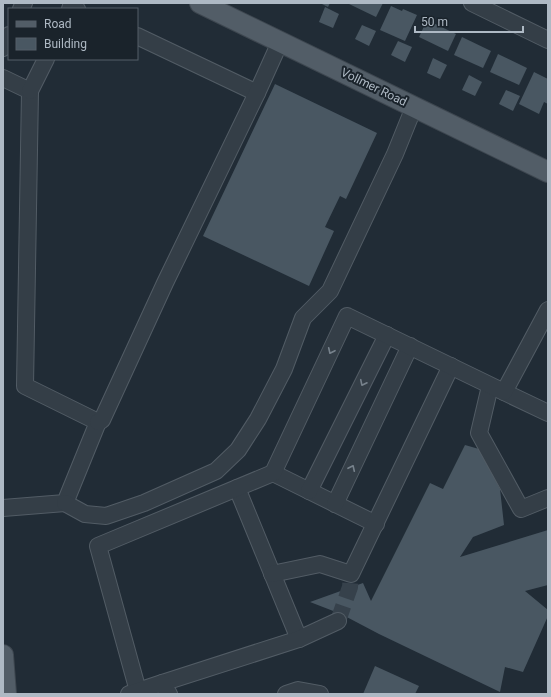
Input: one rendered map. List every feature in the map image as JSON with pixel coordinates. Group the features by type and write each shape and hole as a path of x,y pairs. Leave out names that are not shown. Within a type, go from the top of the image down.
{"main road":[{"name":"Vollmer Road","path":"200,3 548,172"},
{"path":"3,655 6,694"}],"street":[{"path":"472,3 495,8 548,40"},
{"path":"138,36 257,93"},
{"path":"3,48 8,37"},
{"path":"64,503 98,422 102,420 165,283 257,93 280,42"},
{"path":"46,60 30,91 25,386 98,422"},
{"path":"3,78 30,91"},
{"path":"3,508 64,503 85,514 106,516 144,503 216,471 238,450 258,419 284,369 303,318 330,291 396,154 414,107"},
{"path":"548,310 497,389 479,433 521,509 545,499 548,485"},
{"path":"338,621 299,639 166,688 133,692 98,546 273,473 347,316 548,413"},
{"path":"309,491 387,335"},
{"path":"335,504 410,346"},
{"path":"272,574 320,564 351,574 451,366"},
{"path":"273,473 376,524"},
{"path":"237,488 299,639"},
{"path":"286,694 298,690 314,694"}],"building":[{"path":"320,3 330,3 328,7"},
{"path":"347,3 383,3 376,17"},
{"path":"391,6 417,15 405,41 380,30"},
{"path":"325,7 339,14 333,28 319,22"},
{"path":"427,20 456,34 448,51 419,37"},
{"path":"362,25 376,31 369,46 355,39"},
{"path":"462,37 491,51 483,68 454,55"},
{"path":"398,41 412,47 405,62 391,55"},
{"path":"498,54 527,68 519,85 490,72"},
{"path":"433,58 447,65 440,79 427,73"},
{"path":"534,72 548,79 548,104 544,102 539,114 519,104"},
{"path":"469,75 482,82 475,96 462,90"},
{"path":"275,84 377,133 346,199 340,196 325,227 334,231 309,286 203,236"},
{"path":"506,90 520,96 513,111 499,104"},
{"path":"465,445 479,449 500,489 504,525 473,537 460,557 548,530 548,585 525,591 548,610 548,616 523,672 505,667 500,692 379,634 341,614 310,602 363,583 371,601 430,483 443,489"},
{"path":"375,666 419,686 415,694 363,694"}],"tunnel":[{"path":"338,621 350,587 351,574"}]}
